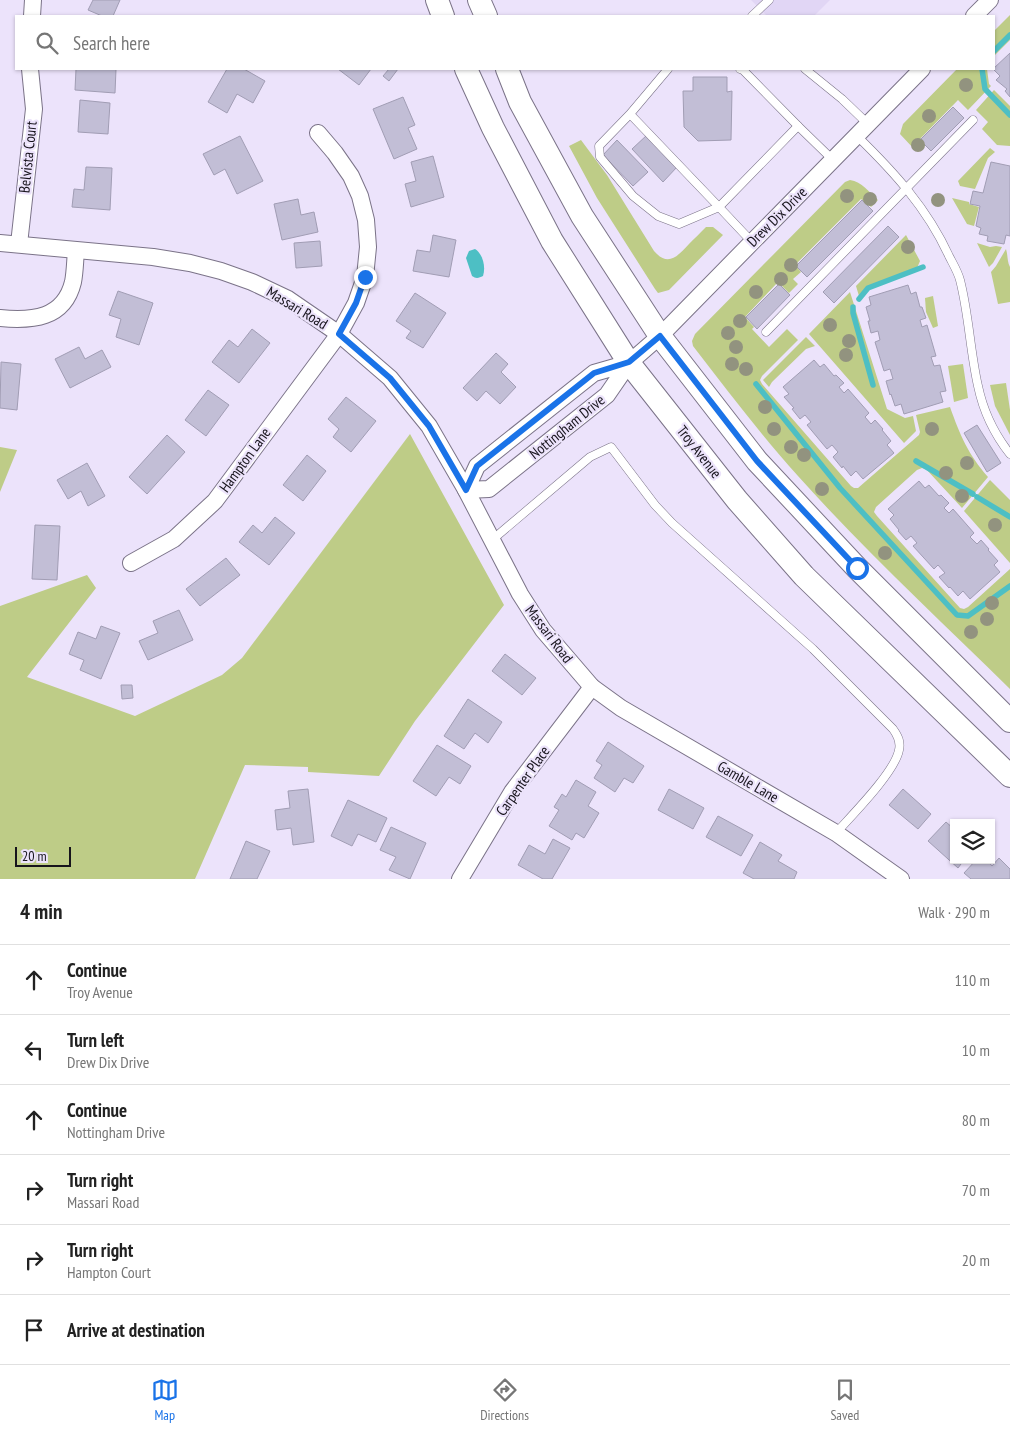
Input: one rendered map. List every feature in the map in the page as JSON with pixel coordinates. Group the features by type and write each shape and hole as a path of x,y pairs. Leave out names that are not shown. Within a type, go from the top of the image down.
{"main road":[{"path":"436,0 442,15"},
{"path":"479,0 486,15"},
{"name":"Troy Avenue","path":"466,70 493,128 552,241 629,362 737,500 804,576 1010,776"},
{"path":"507,70 520,102 582,216 660,336 757,461 857,568 1010,720"}],"street":[{"path":"32,15 34,0"},
{"path":"975,15 990,0"},
{"name":"Belvista Court","path":"19,244 34,110 30,70"},
{"name":"Drew Dix Drive","path":"629,362 660,336 921,70"},
{"name":"Hampton Lane","path":"131,563 174,539 216,500 339,334 356,303 365,277 368,247 366,220 360,196 351,176 318,133"},
{"name":"Massari Road","path":"0,243 153,257 190,263 221,271 252,282 288,299 339,334 390,378 429,426 466,490 520,594 543,630 592,687"},
{"path":"0,318 20,320 36,318 51,313 61,305 70,292 76,251"},
{"name":"Nottingham Drive","path":"629,362 607,395 489,489 466,490 477,466 594,373 629,362"},
{"name":"Gamble Lane","path":"592,687 620,708 836,833 901,879"},
{"name":"Carpenter Place","path":"460,879 512,792 592,687"}],"lane":[{"path":"753,15 769,0"},
{"path":"667,70 630,114 598,146 600,157 633,196 658,216 679,224 718,207 798,126"},
{"path":"743,70 833,160"},
{"path":"806,70 842,99 862,130 924,212 944,244 960,278 978,386 990,420 1010,454"},
{"path":"630,114 752,242"},
{"path":"766,332 973,120"},
{"path":"492,540 590,457 611,447 655,505 672,524 813,649 893,729 900,739 899,751 891,768 836,833"}],"shaded area":[{"path":"751,0 830,0 815,15 766,15"},
{"path":"1010,15 1010,40 995,55 995,30"},
{"path":"956,70 987,70 991,86 968,110 958,100 919,140 925,146 918,150 914,149 900,134 903,124"},
{"path":"994,90 1010,106 1010,146 997,145 982,129 988,122 976,110"},
{"path":"581,140 607,175 654,251 659,256 668,259 676,256 706,227 713,227 723,235 669,290 658,293 597,198 569,146"},
{"path":"990,148 995,152 988,158 975,189 960,186 958,181"},
{"path":"850,180 862,185 878,200 871,207 861,199 795,265 801,272 793,279 798,284 789,293 778,282 745,317 754,327 752,329 769,347 787,329 798,340 760,380 854,488 858,488 919,435 916,415 950,407 965,444 988,477 962,508 926,469 922,468 917,470 876,507 874,512 960,608 968,607 1010,569 1010,689 823,504 771,445 693,346 692,341 695,334 845,182"},
{"path":"952,198 969,202 969,204 979,207 974,226 967,224"},
{"path":"906,235 920,261 917,268 866,287 859,296 856,286"},
{"path":"977,243 990,247 1002,247 989,267"},
{"path":"475,249 482,257 484,265 483,276 478,278 472,276 466,258 469,251"},
{"path":"1006,249 1010,267 1010,302 998,304 991,272"},
{"path":"850,292 887,409 905,418 913,416 916,431 904,443 809,334"},
{"path":"933,296 938,326 933,328 926,312 925,298"},
{"path":"806,337 815,346 806,349 769,387 763,380"},
{"path":"963,364 968,398 954,402 948,366"},
{"path":"1006,383 1010,410 1010,435 995,406 990,385"},
{"path":"410,434 504,605 415,721 379,776 308,772 308,767 245,765 195,879 0,879 0,606 87,575 96,588 27,677 135,716 222,675 242,658"},
{"path":"0,447 17,450 0,492"},
{"path":"990,480 1010,500 1010,563 964,511"}],"building":[{"path":"93,0 120,0 113,15 100,15 88,10"},
{"path":"1010,53 1010,97 1005,91 1007,89 996,80 1000,76 994,70"},
{"path":"76,70 116,70 115,93 75,90"},
{"path":"226,70 246,70 265,81 253,103 237,94 227,113 208,102"},
{"path":"339,70 370,70 359,85"},
{"path":"388,70 397,70 389,81 383,76"},
{"path":"693,77 727,77 727,92 732,91 731,140 698,141 684,127 683,91 693,91"},
{"path":"403,97 415,125 408,128 417,149 394,159 373,109"},
{"path":"80,100 110,103 108,134 78,132"},
{"path":"953,107 964,118 931,151 920,140"},
{"path":"647,135 677,167 663,182 632,149"},
{"path":"240,136 263,181 237,194 225,169 214,175 203,154"},
{"path":"617,140 648,172 633,186 603,155"},
{"path":"433,156 444,197 411,207 405,184 416,181 411,162"},
{"path":"991,162 1010,166 1010,236 1006,235 1004,244 987,241 988,236 979,234 981,228 976,226 980,206 970,204 973,191 983,193"},
{"path":"86,167 112,168 110,210 72,207 74,189 84,190"},
{"path":"298,199 301,215 314,212 318,232 282,240 274,204"},
{"path":"862,200 873,211 807,277 796,266"},
{"path":"888,226 899,237 834,303 823,292"},
{"path":"433,235 456,240 449,277 413,271 417,250 430,252"},
{"path":"320,241 322,266 296,268 294,243"},
{"path":"779,284 790,295 757,329 746,317"},
{"path":"908,285 911,294 916,292 920,307 922,307 926,318 920,320 922,327 927,325 936,356 931,357 934,366 940,365 946,391 940,392 943,402 904,414 901,404 895,406 890,395 886,381 893,379 890,369 884,371 875,342 880,340 878,331 871,333 866,307 871,305 869,297"},
{"path":"118,291 153,303 139,345 116,337 121,319 109,315"},
{"path":"415,293 446,313 423,348 406,338 411,331 396,321"},
{"path":"252,329 270,343 239,383 212,362 229,340 238,347"},
{"path":"79,347 85,359 102,350 111,367 70,388 55,359"},
{"path":"496,353 508,364 501,372 516,387 500,404 486,391 477,401 463,388"},
{"path":"814,360 820,367 824,364 834,376 836,375 844,383 839,387 844,393 848,389 869,413 865,417 871,424 875,420 891,441 887,445 894,453 863,479 856,471 851,476 843,466 842,468 833,457 838,452 832,445 827,449 807,425 811,422 805,415 800,419 792,409 794,408 784,397 789,394 783,387"},
{"path":"1,362 21,364 17,410 0,408"},
{"path":"208,390 229,405 206,436 185,420"},
{"path":"346,397 376,421 351,452 333,437 339,429 328,419"},
{"path":"977,425 1001,463 987,472 964,433"},
{"path":"167,435 185,452 147,494 129,477"},
{"path":"307,455 326,471 303,501 283,485"},
{"path":"87,463 105,496 88,506 81,491 68,499 57,480"},
{"path":"919,481 925,488 929,485 949,503 944,508 949,513 953,509 974,533 970,537 977,544 981,540 998,561 994,565 1000,572 970,599 963,591 958,596 949,588 939,577 945,573 938,565 934,569 913,546 917,543 911,536 906,540 890,519 894,515 888,509"},
{"path":"275,517 295,533 269,565 239,542 253,525 262,533"},
{"path":"35,525 60,526 57,580 32,579"},
{"path":"226,558 240,575 200,606 186,589"},
{"path":"179,610 193,640 148,660 139,641 158,633 153,621"},
{"path":"101,626 120,633 101,679 80,670 84,660 69,654 78,632 96,639"},
{"path":"505,654 536,678 522,695 492,671"},
{"path":"121,685 132,685 133,698 122,699"},
{"path":"468,699 502,722 488,743 475,733 464,749 444,736"},
{"path":"608,742 644,766 633,783 624,778 615,792 594,778 602,765 596,761"},
{"path":"437,745 471,766 460,784 449,777 436,796 413,781"},
{"path":"576,780 596,792 588,806 599,813 584,838 576,833 572,840 549,826 559,810 554,807 562,794 566,797"},
{"path":"308,789 314,842 293,845 291,828 277,830 275,810 290,808 288,791"},
{"path":"669,789 704,808 693,829 658,810"},
{"path":"903,789 931,814 918,829 889,805"},
{"path":"348,800 387,818 376,842 358,834 352,846 331,836"},
{"path":"718,816 753,835 741,856 706,837"},
{"path":"946,822 950,826 950,861 928,841"},
{"path":"391,827 426,843 410,879 389,870 396,857 380,850"},
{"path":"553,839 570,848 552,879 543,879 518,865 529,845 545,854"},
{"path":"246,841 270,851 257,879 230,879"},
{"path":"760,842 782,855 778,861 797,872 794,879 754,879 743,873"},
{"path":"999,858 1010,869 1010,879 971,879 964,873 972,864 990,864 992,866"}],"waterway":[{"path":"995,50 1010,35"},
{"path":"982,70 985,89 1010,115"},
{"path":"859,299 868,288 923,267"},
{"path":"853,307 873,385"},
{"path":"756,384 840,488 957,615 968,616 1010,586"},
{"path":"916,461 973,494"},
{"path":"977,497 1010,517"}],"route":[{"path":"365,277 356,303 339,334 390,378 429,426 466,490 477,466 594,373 629,362 660,336 757,461 857,568"}]}
